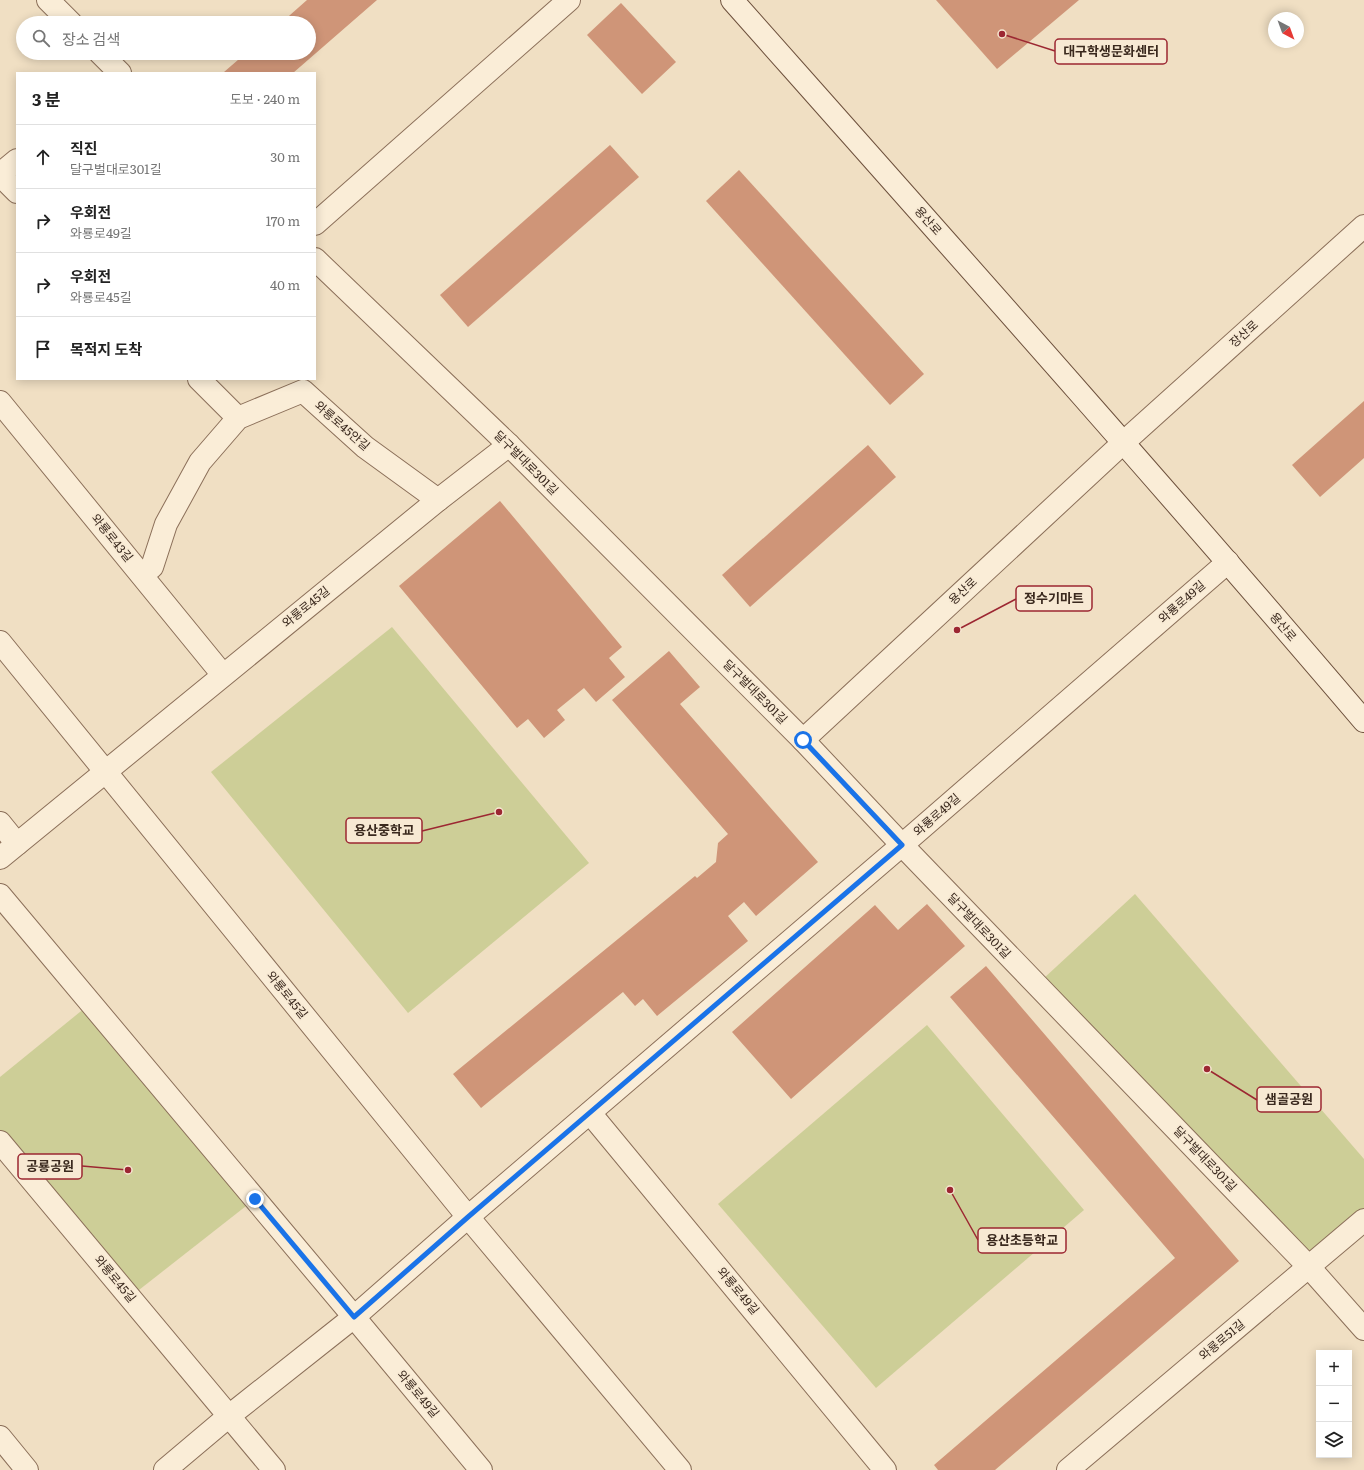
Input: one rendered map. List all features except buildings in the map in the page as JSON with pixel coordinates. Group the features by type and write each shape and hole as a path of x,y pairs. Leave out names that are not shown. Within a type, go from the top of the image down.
{"street":[{"path":"48,0 64,16"},
{"path":"316,223 569,0"},
{"name":"용산로","path":"732,0 1124,442 1364,721"},
{"path":"107,60 118,72"},
{"path":"16,161 0,175 16,191"},
{"name":"장산로","path":"1124,442 1364,226"},
{"name":"달구벌대로301길","path":"316,260 509,445 803,740 902,845 1310,1267 1364,1329"},
{"path":"200,380 238,418"},
{"name":"와룡로45안길","path":"142,575 152,567 166,524 200,462 238,418 303,391 365,447 438,500"},
{"name":"와룡로43길","path":"0,402 223,675"},
{"name":"용산로","path":"803,740 1124,442"},
{"name":"와룡로45길","path":"0,858 438,500 509,445"},
{"name":"와룡로49길","path":"165,1470 229,1416 354,1317 1228,562"},
{"path":"0,642 106,772"},
{"name":"와룡로45길","path":"106,772 468,1217"},
{"path":"0,823 17,844"},
{"path":"0,895 354,1317"},
{"name":"와룡로49길","path":"590,1113 885,1470"},
{"name":"와룡로45길","path":"0,1142 229,1416"},
{"path":"468,1217 680,1470"},
{"name":"와룡로51길","path":"1079,1467 1364,1220"},
{"name":"와룡로49길","path":"354,1317 481,1470"},
{"path":"229,1416 274,1470"},
{"path":"0,1437 27,1470"}],"green space":[{"path":"392,627 589,863 408,1013 211,772"},
{"path":"1135,894 1364,1159 1364,1217 1309,1258 1043,979"},
{"path":"91,1003 255,1199 130,1297 0,1142 0,1077"},
{"path":"927,1025 1084,1210 876,1388 718,1204"}],"place":[{"name":"대구학생문화센터","path":"1002,34"},
{"name":"정수기마트","path":"957,630"},
{"name":"용산중학교","path":"499,812"},
{"name":"샘골공원","path":"1207,1069"},
{"name":"공룡공원","path":"128,1170"},
{"name":"용산초등학교","path":"950,1190"}],"route":[{"path":"255,1199 354,1317 468,1217 902,845 803,740"}]}
